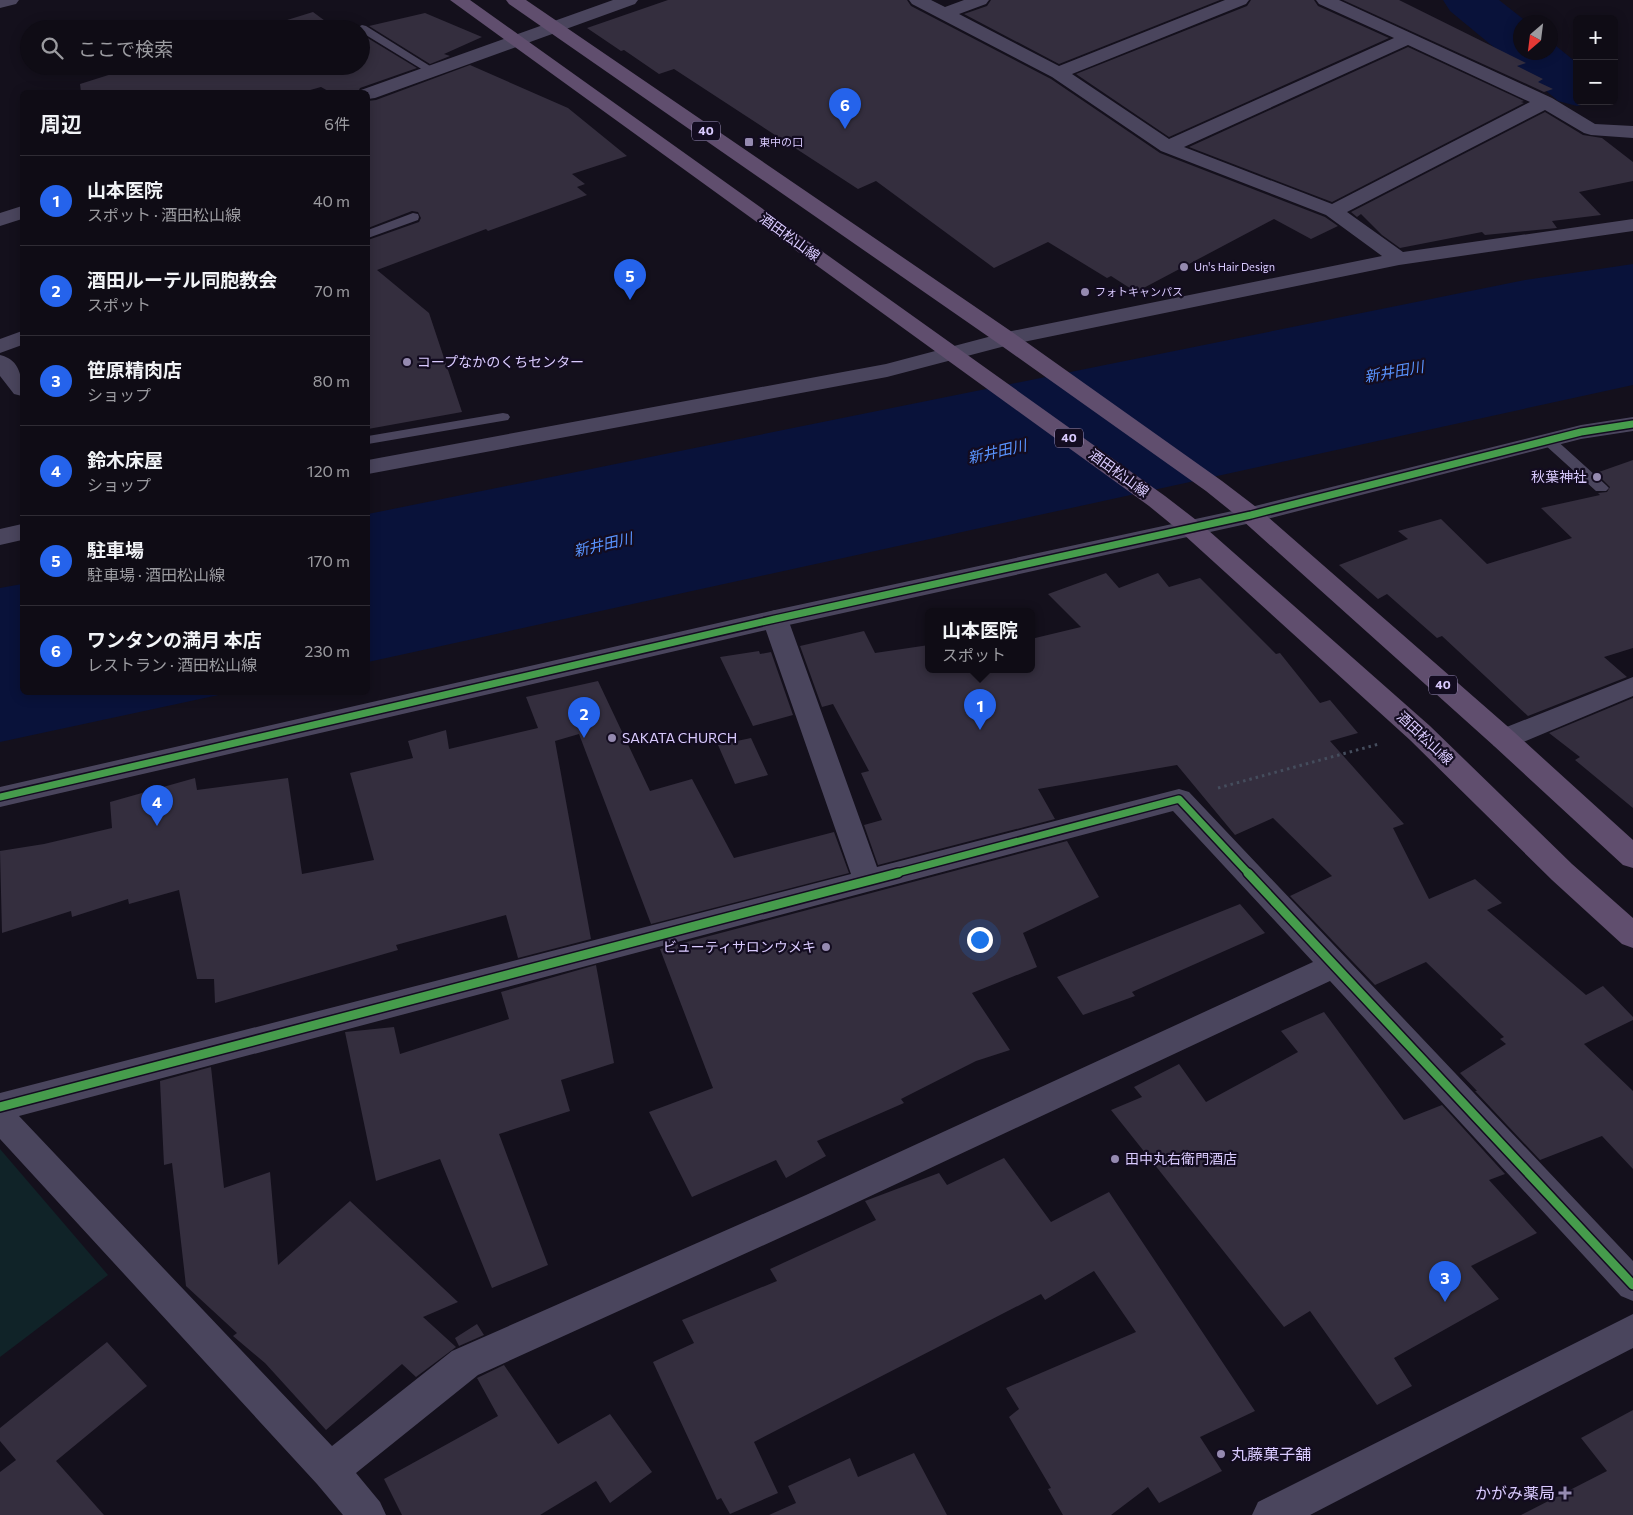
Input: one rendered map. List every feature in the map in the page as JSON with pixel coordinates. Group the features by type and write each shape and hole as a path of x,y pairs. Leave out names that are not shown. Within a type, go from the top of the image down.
{"main road":[{"name":"酒田松山線","path":"458,0 1157,501 1191,528 1420,733 1562,872 1633,936"},
{"name":"40","path":"516,0 1007,339 1214,486 1250,515 1504,739 1633,857"}],"street":[{"path":"0,3 10,0"},
{"path":"370,93 630,0"},
{"path":"918,0 1058,73 1168,147 1333,211 1399,259"},
{"path":"944,14 980,0"},
{"path":"1058,73 1240,0"},
{"path":"1325,0 1545,102 1590,128 1633,132"},
{"path":"1168,147 1407,39"},
{"path":"1333,211 1545,102"},
{"path":"0,220 20,213"},
{"path":"370,468 887,370 1007,339 1399,259 1633,225"},
{"path":"0,346 20,339"},
{"path":"0,362 20,387"},
{"path":"0,797 775,619 1250,515 1581,432 1633,424"},
{"path":"0,537 20,532"},
{"path":"775,619 868,881"},
{"path":"1504,739 1633,686"},
{"path":"0,1106 1179,799 1633,1285"},
{"path":"330,1471 465,1363 827,1201 1335,965"},
{"path":"0,1117 330,1471 367,1515"},
{"path":"1271,1515 1633,1330"}],"lane":[{"path":"370,33 432,71"},
{"path":"370,233 413,217"},
{"path":"370,440 503,417"},
{"path":"1550,441 1602,488"}],"path":[{"path":"1179,799 1420,733"}],"green space":[{"path":"0,1149 108,1275 0,1357"}],"water":[{"name":"新井田川","path":"1633,264 1633,385 370,662 370,514 1525,280"},
{"path":"20,584 20,695 219,695 0,742 0,588"}],"building":[{"path":"668,0 907,0 911,6 1051,79 1160,153 1325,217 1338,226 1311,239 1274,219 1136,292 1111,276 1107,278 1048,242 994,268 876,181 858,189 674,69 659,74 587,28"},
{"path":"991,0 1220,0 1059,64 964,14 987,6"},
{"path":"1251,0 1314,0 1318,6 1389,38 1169,137 1076,74 1247,6"},
{"path":"1343,0 1399,0 1513,57 1513,60 1520,60 1526,63 1517,66 1543,79 1538,82 1553,89 1544,92"},
{"path":"313,12 324,20 287,20"},
{"path":"425,13 482,37 444,54 450,56 430,64 370,26"},
{"path":"370,39 417,68 360,88 359,90 326,90 321,87 310,90 81,90 80,84 108,75 370,75"},
{"path":"1408,47 1524,101 1521,102 1524,103 1332,202 1189,147"},
{"path":"470,65 568,108 627,156 572,174 585,184 577,187 587,195 488,231 486,229 377,270 429,313 462,412 370,429 370,239 419,222 421,218 418,212 412,211 370,227 370,101"},
{"path":"1545,112 1583,135 1602,138 1633,162 1633,181 1579,192 1601,215 1552,221 1557,228 1485,235 1482,232 1400,248 1382,235 1361,214 1357,217 1351,212"},
{"path":"1633,460 1633,648 1604,657 1627,677 1528,716 1442,636 1437,638 1387,594 1378,599 1339,565 1408,539 1398,531 1441,519 1487,564 1572,538 1541,508 1607,492 1610,487 1596,473"},
{"path":"1106,573 1119,588 1158,573 1169,587 1200,578 1276,654 1280,653 1320,703 1330,700 1358,733 1330,741 1404,824 1393,828 1429,899 1475,879 1502,903 1487,910 1586,995 1603,986 1633,1017 1633,1020 1584,1044 1633,1091 1633,1169 1602,1136 1540,1160 1460,1073 1506,1044 1500,1039 1504,1037 1426,962 1375,985 1290,896 1332,876 1273,818 1235,835 1177,765 1038,789 1055,819 878,865 864,825 882,820 861,773 869,771 833,704 822,707 800,646 864,631 875,653 925,646 925,673 1035,673 1035,638 1081,627 1048,594"},
{"path":"759,651 760,654 771,652 793,715 753,726 720,657"},
{"path":"598,681 650,791 692,779 734,858 834,832 849,873 651,924 579,734 555,741 591,939 518,958 506,915 396,945 398,950 215,1003 214,979 197,979 179,890 129,904 128,899 72,917 71,911 2,933 0,851 44,844 112,828 110,802 195,778 197,790 288,778 302,874 374,860 350,773 413,758 408,741 446,730 449,749 538,728 526,697"},
{"path":"1633,698 1633,808 1575,760 1580,757 1549,733"},
{"path":"751,738 768,775 735,784 718,745"},
{"path":"1067,841 1099,897 1023,933 1037,967 972,993 1010,1050 976,1061 901,1099 904,1103 817,1141 826,1156 786,1178 776,1160 692,1197 649,1112 713,1088 660,949"},
{"path":"1240,904 1265,933 1132,992 1135,996 1083,1015 1057,977"},
{"path":"596,965 614,1063 561,1080 570,1111 499,1134 548,1265 492,1288 440,1159 376,1181 345,1032 394,1027 400,1054 509,1019 501,992"},
{"path":"1324,1012 1404,1120 1442,1105 1505,1174 1489,1180 1537,1233 1471,1266 1499,1299 1394,1358 1412,1386 1377,1405 1310,1311 1284,1327 1111,1110 1142,1097 1134,1087 1179,1064 1206,1102 1298,1052 1281,1031"},
{"path":"211,1067 224,1188 270,1172 278,1265 350,1201 458,1302 423,1317 456,1347 416,1377 402,1364 326,1430 265,1363 233,1336 237,1333 186,1286 172,1163 164,1165 160,1081"},
{"path":"1004,1158 1051,1222 1109,1192 1255,1411 1200,1437 1222,1471 1159,1503 1148,1487 1111,1515 1063,1515 1048,1489 1051,1488 1009,1417 1019,1409 1006,1388 1136,1332 1094,1271 1045,1300 1041,1294 754,1442 778,1493 730,1514 721,1498 717,1500 653,1362 694,1343 682,1320 777,1281 770,1269 876,1220 865,1201 939,1173 947,1185"},
{"path":"477,1324 484,1335 459,1346 455,1338"},
{"path":"107,1342 147,1386 56,1461 104,1515 0,1515 0,1472 16,1460 0,1441 0,1428"},
{"path":"504,1365 558,1444 610,1414 652,1472 610,1503 596,1481 540,1515 402,1515 384,1479 498,1416 477,1378"},
{"path":"1633,1410 1633,1515 1521,1515 1607,1471 1581,1438"},
{"path":"914,1453 947,1515 769,1515 796,1503 788,1486 850,1458 858,1477"}],"waterway":[{"path":"1468,0 1513,37"},
{"path":"1541,60 1573,87"}],"cycle path":[{"path":"0,797 775,619 1251,515 1581,432 1633,424"},
{"path":"0,1107 1179,799 1633,1285"}],"place":[{"name":"ワンタンの満月 本店","path":"845,129"},
{"name":"東中の口","path":"749,142"},
{"name":"Un's Hair Design","path":"1184,267"},
{"name":"フォトキャンパス","path":"1085,292"},
{"name":"駐車場","path":"630,300"},
{"name":"コープなかのくちセンター","path":"407,362"},
{"name":"秋葉神社","path":"1597,477"},
{"name":"山本医院","path":"980,730"},
{"name":"酒田ルーテル同胞教会","path":"584,738"},
{"name":"SAKATA CHURCH","path":"612,738"},
{"name":"鈴木床屋","path":"157,826"},
{"name":"ビューティサロンウメキ","path":"826,947"},
{"name":"田中丸右衛門酒店","path":"1115,1159"},
{"name":"笹原精肉店","path":"1445,1302"},
{"name":"丸藤菓子舗","path":"1221,1454"},
{"name":"かがみ薬局","path":"1565,1493"}]}
